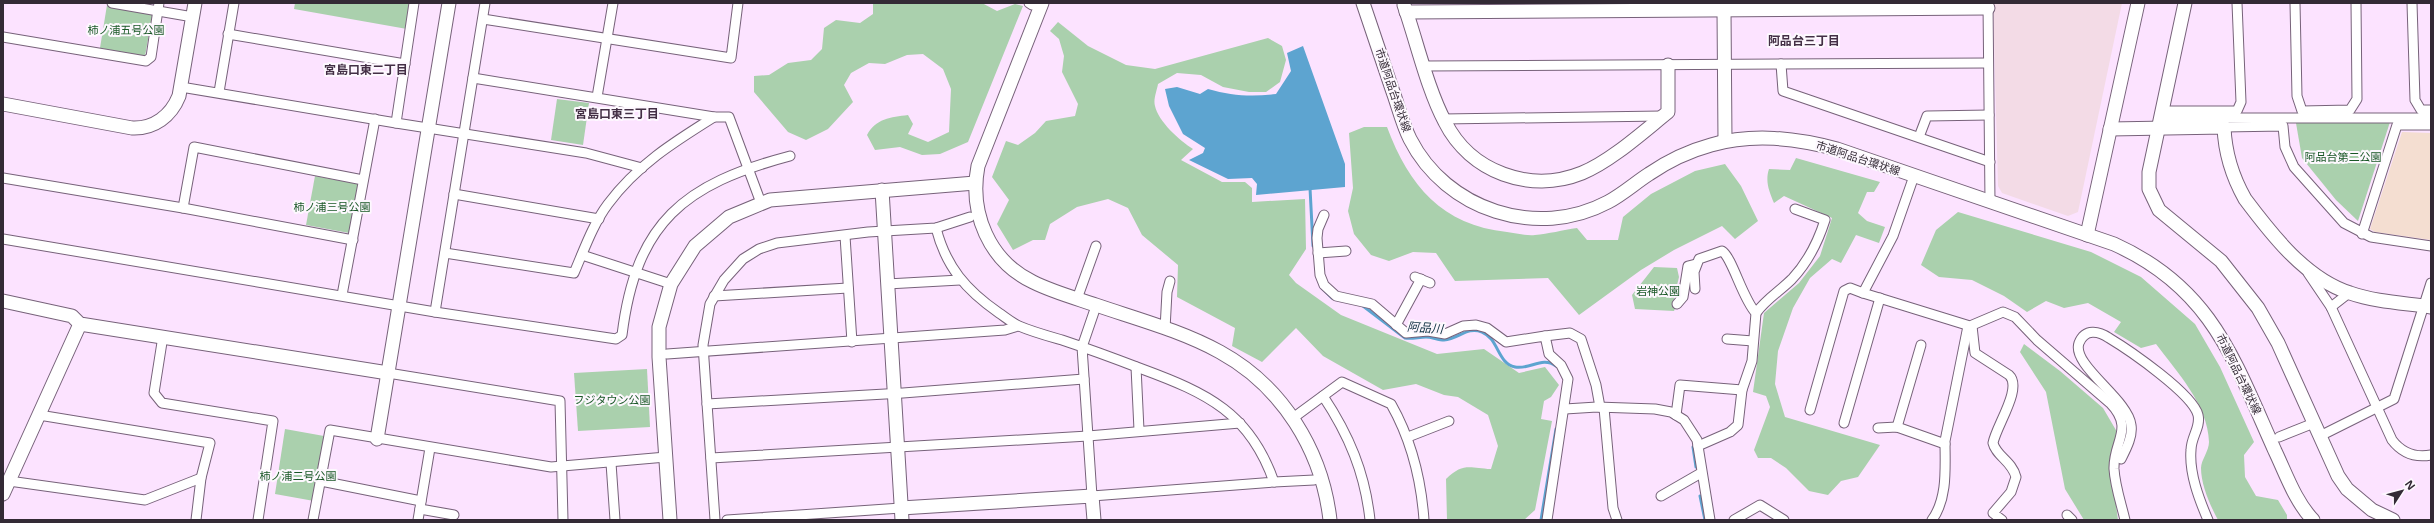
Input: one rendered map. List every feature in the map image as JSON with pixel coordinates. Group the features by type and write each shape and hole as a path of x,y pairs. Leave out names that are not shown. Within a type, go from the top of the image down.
{"street":[{"path":"112,3 159,7 193,17"},
{"path":"3,104 137,128 152,125 165,117 175,105 181,87 195,3"},
{"path":"218,92 234,3"},
{"path":"396,123 414,3"},
{"path":"377,438 448,3"},
{"path":"435,312 485,3"},
{"path":"597,97 612,3"},
{"path":"483,19 732,58 738,3"},
{"name":"市道阿品台環状線","path":"1363,3 1404,125 1417,151 1435,174 1457,192 1496,212 1538,219 1581,213 1608,202 1673,159 1698,149 1725,141 1765,137 1813,143 2114,244 2148,261 2178,283 2204,311 2225,342 2294,491 2313,520"},
{"path":"2087,235 2138,3"},
{"path":"2185,3 2148,180 2154,204 2164,216 2214,254 2247,291 2278,343 2338,476 2347,489 2372,510 2393,520"},
{"path":"2110,129 2161,119 2237,111 2240,102 2237,3"},
{"path":"2295,3 2297,96 2302,111 2350,110 2357,99 2356,3"},
{"path":"2412,3 2415,100 2421,110 2431,110"},
{"path":"1034,4 978,166 975,184 976,205 981,224 990,242 1001,258 1016,272 1033,282 1206,344 1234,360 1272,392 1293,418 1316,460 1325,491 1330,520"},
{"path":"1668,65 1668,112 1595,167 1570,177 1544,181 1510,177 1480,162 1460,145 1443,119 1405,7 1667,6 1724,10 1782,6 1988,6 1990,202"},
{"path":"3,38 146,61 151,57 154,23 159,7"},
{"path":"1724,10 1725,141"},
{"path":"228,34 405,64"},
{"path":"1424,66 1988,63"},
{"path":"1781,64 1783,91 1990,162"},
{"path":"473,78 714,117 730,117 750,168 761,203"},
{"path":"181,87 586,153 642,168"},
{"path":"1919,137 1927,116 1989,115"},
{"path":"1443,119 1662,116"},
{"path":"445,253 574,272 599,219 608,204 659,151 714,117"},
{"path":"2161,119 2431,118"},
{"path":"342,295 375,119"},
{"path":"2161,119 2224,127 2283,126 2285,147 2298,173 2339,218 2362,234 2371,237 2431,246"},
{"path":"2362,234 2397,125 2431,125"},
{"path":"2224,127 2227,157 2237,186 2245,199 2306,270 2331,307 2377,409 2396,446 2410,454 2431,454"},
{"path":"183,208 194,147 364,180"},
{"path":"3,239 342,295 435,312 616,339 622,335 634,272 652,237 678,208 707,186 726,176 790,156"},
{"path":"1863,293 1893,236 1914,176"},
{"path":"3,178 183,208 352,240"},
{"path":"670,520 658,342 662,312 671,284 685,258 705,235 729,217 761,203 785,198 975,184"},
{"path":"882,190 902,514"},
{"path":"454,194 599,219"},
{"path":"1698,446 1735,430 1739,420 1742,390 1752,361 1756,313 1773,293 1795,276 1818,242 1825,220 1795,209"},
{"path":"1324,215 1318,229 1318,253 1320,275 1327,290 1336,296 1372,304 1406,333 1428,331 1443,334 1463,326 1476,325 1487,328 1502,340 1510,343 1570,333 1580,339 1602,407 1613,508 1617,520"},
{"path":"715,520 703,351 707,314 714,296 731,272 743,259 759,249 788,240 845,236 884,231 936,228 970,217"},
{"path":"936,228 948,262 960,280 986,304 1018,326 1082,347 1196,390 1220,405 1240,423 1258,448 1274,482"},
{"path":"845,236 852,342"},
{"path":"1077,298 1096,246"},
{"path":"1318,253 1346,251"},
{"path":"1677,304 1683,297 1688,266 1696,264 1705,255 1718,252 1725,253 1746,298 1756,313"},
{"path":"582,255 671,284"},
{"path":"1695,289 1694,272 1696,264"},
{"path":"2306,270 2327,283 2349,293 2427,307"},
{"path":"1396,325 1418,278 1430,283"},
{"path":"888,284 960,280"},
{"path":"1164,329 1167,292 1170,281"},
{"path":"2320,436 2377,409 2394,399 2427,307 2431,283"},
{"path":"714,296 848,288"},
{"path":"1810,410 1844,291 1850,288 1970,326 1996,314 2010,313 2037,340 2110,403 2119,414 2123,428 2115,462 2115,475 2125,520"},
{"path":"2331,307 2349,293"},
{"path":"1844,423 1880,298"},
{"path":"3,301 72,316 80,324 163,336 560,401 563,520"},
{"path":"1094,312 1082,347 1094,520"},
{"path":"3,494 80,324"},
{"path":"667,354 693,354 703,351 891,340 1005,330 1018,326"},
{"path":"1932,520 1942,498 1946,459 1945,444 1970,326"},
{"path":"1970,326 1975,353 2011,376 2014,386 1993,442 2014,470 2015,485 1990,516 2002,520"},
{"path":"2115,475 2129,439 2131,424 2124,410 2080,356 2079,343 2084,336 2091,332 2104,334 2137,355 2193,405 2198,420 2192,443 2191,456 2201,504 2208,520"},
{"path":"163,336 154,393 162,403 273,421 258,520"},
{"path":"1545,336 1549,354 1561,365 1568,379 1547,520"},
{"path":"1727,339 1753,341"},
{"path":"1897,427 1921,345"},
{"path":"1136,367 1139,430"},
{"path":"707,404 894,394 1084,379"},
{"path":"1293,418 1342,382 1386,400 1391,404 1408,437 1422,489 1424,520"},
{"path":"1676,414 1680,385 1742,390"},
{"path":"1323,396 1343,427 1356,457 1365,488 1370,520"},
{"path":"1564,409 1602,407 1655,409 1676,414 1689,426 1698,446 1698,475 1710,520"},
{"path":"39,415 210,443 201,478 196,520"},
{"path":"1408,437 1449,421"},
{"path":"711,458 1088,436 1139,430 1240,423"},
{"path":"2279,436 2314,423"},
{"path":"1878,428 1897,427 1945,444"},
{"path":"313,520 330,430 430,448 551,467 611,463 666,457"},
{"path":"418,520 430,448"},
{"path":"611,463 615,520"},
{"path":"1661,496 1698,475"},
{"path":"9,481 145,500 201,478"},
{"path":"727,520 902,514 1092,496 1314,480"},
{"path":"321,481 420,505 454,515"},
{"path":"1734,520 1760,506 1784,520"}],"shaded area":[{"path":"1993,3 2122,3 2078,212 2068,216 2002,193 1998,186"},
{"path":"2402,132 2431,133 2431,240 2375,232 2370,229"}],"green space":[{"path":"295,3 411,3 407,29 294,9"},
{"path":"873,3 982,3 997,11 1015,4 1023,6 968,142 940,154 922,155 900,147 875,150 867,135 874,125 879,122 890,118 908,115 913,124 908,134 928,142 949,132 951,89 943,69 923,54 907,55 885,64 869,63 851,73 844,85 853,102 828,129 806,140 788,132 754,92 754,76 769,75 788,63 811,60 822,49 824,28 836,20 860,23 873,14"},
{"name":"柿ノ浦五号公園","path":"107,5 153,12 145,56 100,48"},
{"path":"1058,22 1088,46 1126,65 1155,69 1268,38 1282,46 1286,60 1280,82 1266,92 1249,92 1223,87 1201,75 1177,73 1158,84 1154,101 1160,118 1170,130 1193,149 1181,160 1222,182 1245,182 1252,188 1252,202 1305,199 1306,249 1289,275 1296,283 1341,315 1437,354 1484,349 1519,373 1545,367 1559,385 1551,397 1544,401 1541,419 1552,421 1535,510 1524,520 1447,520 1446,479 1462,468 1472,467 1491,469 1498,446 1488,415 1458,397 1444,395 1416,384 1383,390 1323,356 1296,328 1262,362 1232,346 1235,328 1177,297 1178,265 1142,235 1128,208 1108,199 1077,207 1050,224 1045,240 1033,240 1013,250 997,224 1009,200 992,177 1006,141 1018,145 1035,133 1046,121 1075,116 1078,104 1062,72 1064,56 1059,39 1050,31"},
{"path":"557,99 589,103 583,145 551,140"},
{"name":"阿品台第二公園","path":"2390,122 2358,221 2336,200 2302,158 2296,123"},
{"path":"1364,127 1387,127 1406,167 1417,184 1431,199 1446,211 1464,221 1484,228 1532,235 1577,228 1587,240 1618,240 1623,217 1651,194 1695,171 1725,164 1741,186 1758,221 1735,239 1722,226 1674,250 1641,270 1579,315 1548,278 1455,281 1436,253 1413,252 1389,261 1371,255 1354,234 1348,211 1353,188 1349,133"},
{"path":"1796,158 1880,182 1874,192 1867,192 1858,213 1867,221 1885,227 1879,243 1856,235 1841,263 1832,259 1810,278 1793,308 1778,351 1775,384 1785,417 1880,445 1858,477 1841,481 1828,495 1809,491 1786,468 1771,458 1758,458 1754,450 1770,407 1766,396 1753,392 1764,313 1799,283 1820,256 1832,218 1784,196 1774,203 1769,190 1769,169 1790,170"},
{"name":"柿ノ浦三号公園","path":"315,176 358,184 349,233 306,225"},
{"path":"1958,212 2091,252 2141,277 2195,324 2220,367 2254,442 2244,455 2245,477 2256,496 2278,500 2287,515 2287,520 2218,520 2206,495 2201,474 2201,465 2208,449 2209,442 2203,415 2190,390 2156,344 2141,348 2114,332 2121,322 2088,303 2064,308 2046,301 2027,312 2004,296 1972,280 1939,277 1921,265 1936,230"},
{"name":"岩神公園","path":"1654,267 1677,268 1679,277 1674,298 1677,304 1674,311 1635,309 1632,295"},
{"path":"2024,344 2060,371 2103,408 2120,437 2112,474 2118,520 2084,520 2065,489 2046,392 2020,352"},
{"name":"フジタウン公園","path":"647,369 650,427 578,431 574,373"},
{"name":"柿ノ浦二号公園","path":"285,429 324,436 314,501 275,494"}],"water":[{"path":"1303,46 1345,164 1345,187 1256,195 1257,184 1252,178 1228,179 1189,160 1203,153 1205,148 1183,134 1169,106 1165,89 1177,87 1200,94 1208,89 1242,95 1276,94 1291,71 1287,53"}],"waterway":[{"name":"阿品川","path":"1310,188 1313,246"},
{"name":"阿品川","path":"1321,287 1332,298"},
{"name":"阿品川","path":"1363,306 1405,338 1426,337 1444,340 1467,332 1477,331 1488,335 1501,356 1509,365 1515,367 1526,367 1546,362 1556,366"},
{"name":"阿品川","path":"1541,520 1556,429"},
{"path":"1693,447 1696,467"},
{"path":"1700,496 1705,520"}],"district":[{"name":"阿品台三丁目","path":"1804,41"},
{"name":"宮島口東二丁目","path":"366,70"},
{"name":"宮島口東三丁目","path":"617,114"}]}
